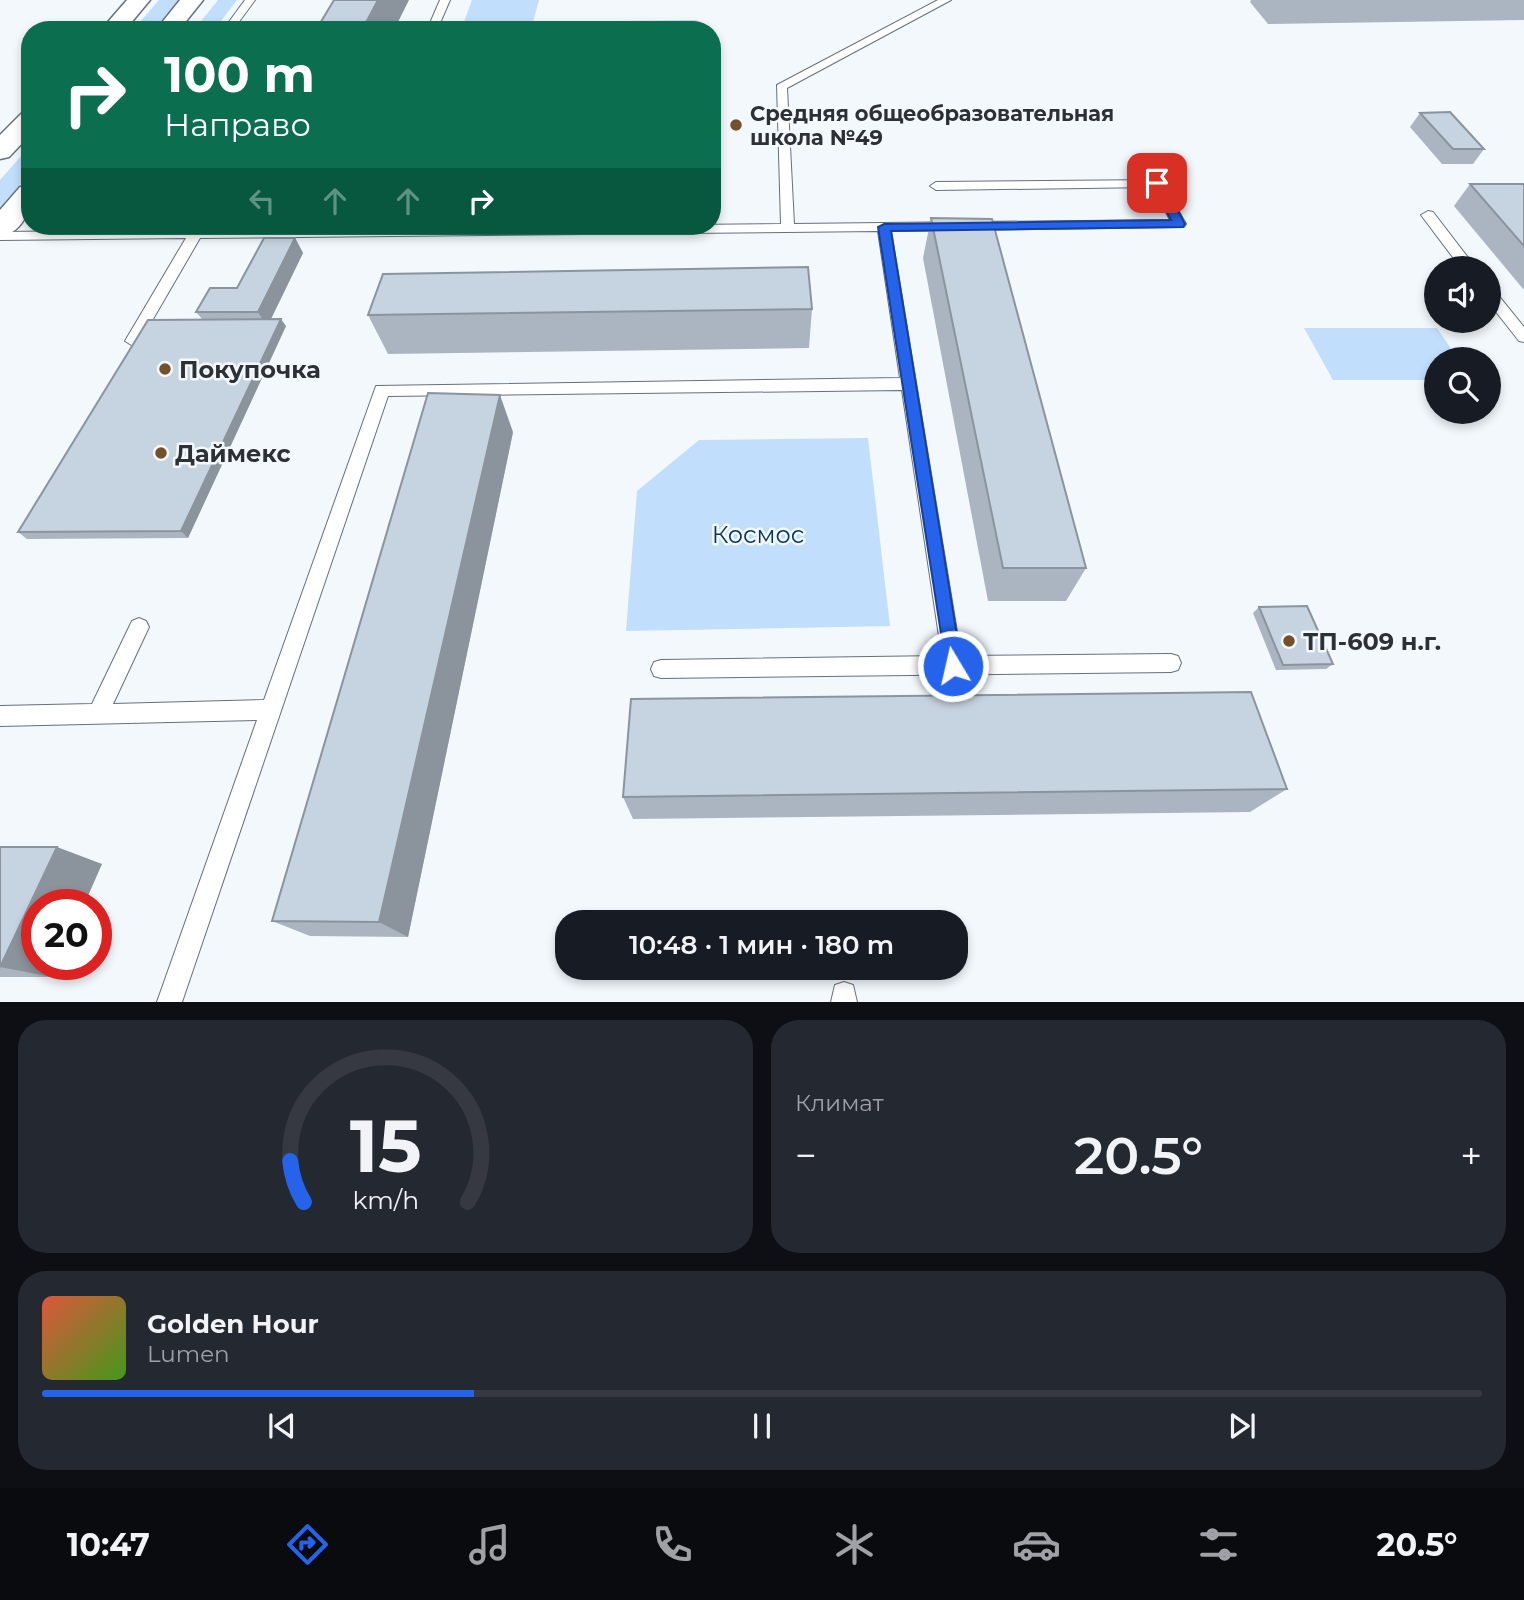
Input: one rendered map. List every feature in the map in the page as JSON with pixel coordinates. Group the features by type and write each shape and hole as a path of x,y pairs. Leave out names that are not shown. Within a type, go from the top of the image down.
{"main road":[{"path":"120,21 139,0"},
{"path":"174,21 192,0"},
{"path":"0,151 21,129"},
{"path":"0,228 21,204"}],"lane":[{"path":"235,21 250,0"},
{"path":"436,21 445,0"},
{"path":"788,228 781,87 946,0"},
{"path":"721,228 1179,224 1157,183 936,186"},
{"path":"1428,215 1460,256"},
{"path":"884,227 953,666"},
{"path":"0,236 195,235"},
{"path":"133,341 195,235"},
{"path":"1501,308 1524,337"},
{"path":"169,1002 382,390 908,384"},
{"path":"98,713 139,626"},
{"path":"661,669 1171,663"},
{"path":"0,716 271,710"}],"green space":[{"path":"159,0 179,0 161,21 141,21"},
{"path":"218,0 237,0 221,21 201,21"},
{"path":"472,0 539,0 533,21 464,21"},
{"path":"697,20 697,21 610,21"},
{"path":"21,156 21,184 0,208 0,180"},
{"path":"1304,328 1424,328 1424,333 1440,333 1450,347 1424,347 1424,380 1333,380"},
{"name":"Космос","path":"868,438 890,626 626,631 637,491 699,440"}],"building":[{"path":"334,0 378,0 367,21 321,21"},
{"path":"1450,112 1484,149 1453,149 1420,113"},
{"path":"1470,184 1524,184 1524,246"},
{"path":"931,218 992,219 1086,568 1003,568"},
{"path":"264,238 295,238 258,312 196,312 210,288 237,288"},
{"path":"808,267 812,309 368,315 383,274"},
{"path":"281,319 181,531 18,532 148,320"},
{"path":"428,393 500,395 379,922 272,921"},
{"name":"ТП-609 н.г.","path":"1307,606 1333,664 1283,665 1259,607"},
{"path":"1251,692 1287,789 623,797 631,699"},
{"path":"0,847 57,847 37,889 21,889 21,923 0,967"}],"place":[{"name":"Средняя общеобразовательная школа №49","path":"736,125"},
{"name":"Покупочка","path":"165,369"},
{"name":"Даймекс","path":"161,453"},
{"name":"ТП-609 н.г.","path":"1289,641"}],"route":[{"path":"953,666 884,227 1179,224 1157,183"}]}
